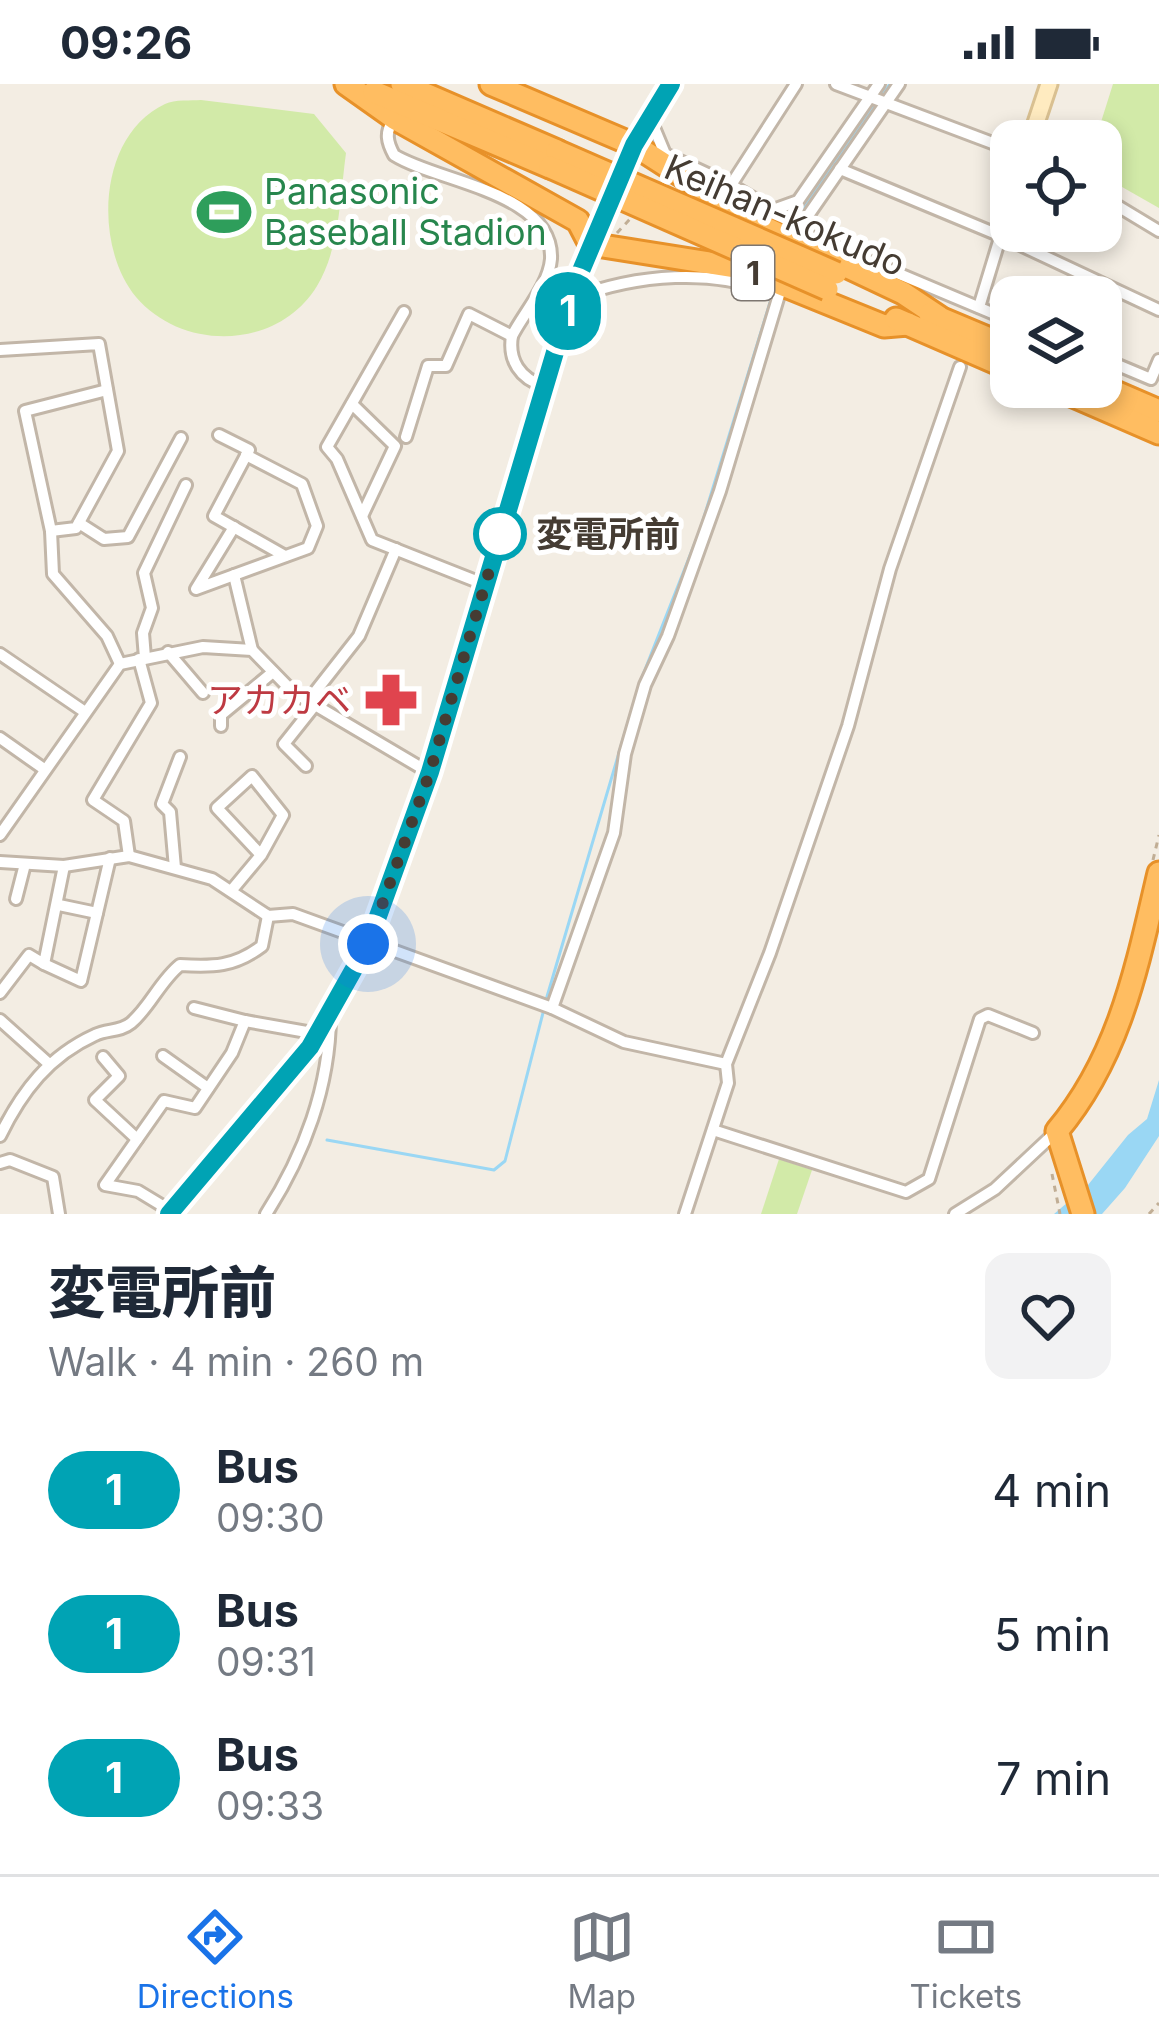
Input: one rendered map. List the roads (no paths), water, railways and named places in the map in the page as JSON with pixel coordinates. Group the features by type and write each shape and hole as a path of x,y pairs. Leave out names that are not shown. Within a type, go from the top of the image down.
{"highway":[{"name":"1","path":"350,84 394,118 578,221 600,242 741,268 884,326 908,324"},
{"name":"Keihan-kokudo","path":"350,84 553,159"},
{"name":"Keihan-kokudo","path":"402,84 553,159 831,281 990,339"},
{"path":"493,84 634,145 757,224 902,293 939,317"},
{"name":"Keihan-kokudo","path":"831,281 908,324 990,360"},
{"path":"1122,395 1159,411"},
{"path":"1101,408 1159,433"},
{"path":"1083,1214 1060,1166 1057,1130 1092,1085 1115,1036 1154,875"}],"street":[{"path":"245,1021 232,1053 195,1108 164,1101 104,1186 138,1191 170,1213 318,1034 368,944 430,772 572,299 600,242 634,145 671,84"},
{"path":"731,184 796,84"},
{"path":"836,84 990,142"},
{"path":"773,210 798,201 878,84"},
{"path":"796,232 899,84"},
{"path":"1037,120 1049,84"},
{"path":"394,118 387,142 394,155 511,201 530,213 545,235 551,260 512,336 510,350 525,378 544,386"},
{"path":"650,118 664,154 731,184 773,210 796,232 990,312"},
{"path":"831,154 843,164 990,231"},
{"path":"1122,209 1159,231"},
{"path":"979,308 996,252"},
{"path":"1035,252 1159,310"},
{"path":"552,1008 614,833 625,754 645,685 668,636 720,491 779,295 735,281 685,278 607,286 572,299"},
{"path":"404,312 327,447 337,459 372,540 486,585"},
{"path":"406,437 428,366 446,366 469,314 512,336"},
{"path":"0,350 99,344 118,452 76,528 51,531"},
{"path":"1122,367 1151,379 1159,360"},
{"path":"686,1214 728,1083 726,1064 770,953 848,726 890,569 960,367"},
{"path":"107,390 25,411 51,531 53,574 107,635 120,664"},
{"path":"352,404 395,446 362,516"},
{"path":"220,434 249,451 214,516 286,556"},
{"path":"79,523 104,539 128,537 181,438"},
{"path":"234,527 196,589 308,548 317,526 302,484 246,455"},
{"path":"129,856 124,821 93,800 151,703 142,658 143,633 152,608 144,573 186,485"},
{"path":"306,766 284,744 359,636 396,549"},
{"path":"234,575 252,650 273,672 312,703 430,772"},
{"path":"0,835 120,664 203,647 252,650"},
{"path":"168,652 203,693"},
{"path":"0,654 85,712"},
{"path":"220,726 221,715 273,672"},
{"path":"0,737 44,769"},
{"path":"175,868 170,812 161,804 180,757"},
{"path":"231,891 261,855 283,815 252,776 217,808 261,855"},
{"path":"0,862 64,866 129,856 175,868 212,879 268,916 293,914 552,1008 624,1042 726,1064"},
{"path":"0,993 29,955 81,981 110,858"},
{"path":"16,898 25,864"},
{"path":"44,964 64,866"},
{"path":"59,905 97,913"},
{"path":"59,1214 53,1177 26,1164 2,1163 0,1140 18,1099 48,1063 98,1033 132,1022 161,980 180,964 214,968 242,961 262,946 268,916"},
{"path":"194,1008 318,1034"},
{"path":"266,1214 290,1176 320,1094 330,1060 330,1015"},
{"path":"713,1130 906,1192 929,1179 980,1019 988,1015 1033,1034"},
{"path":"0,1020 48,1063"},
{"path":"163,1056 208,1088"},
{"path":"103,1058 119,1076 95,1100 137,1139"},
{"path":"955,1214 995,1189 1057,1130"}],"water":[{"path":"1159,1080 1159,1136 1125,1188 1102,1214 1054,1214 1088,1185 1147,1119"}],"waterway":[{"path":"881,96 890,84"},
{"path":"796,219 876,104"},
{"path":"546,1000 639,685 700,530 772,296"},
{"path":"327,1140 494,1170 505,1161 544,1009"}],"place":[{"name":"Panasonic Baseball Stadion","path":"224,212"},
{"name":"変電所前","path":"500,534"},
{"name":"アカカベ","path":"391,700"}]}
